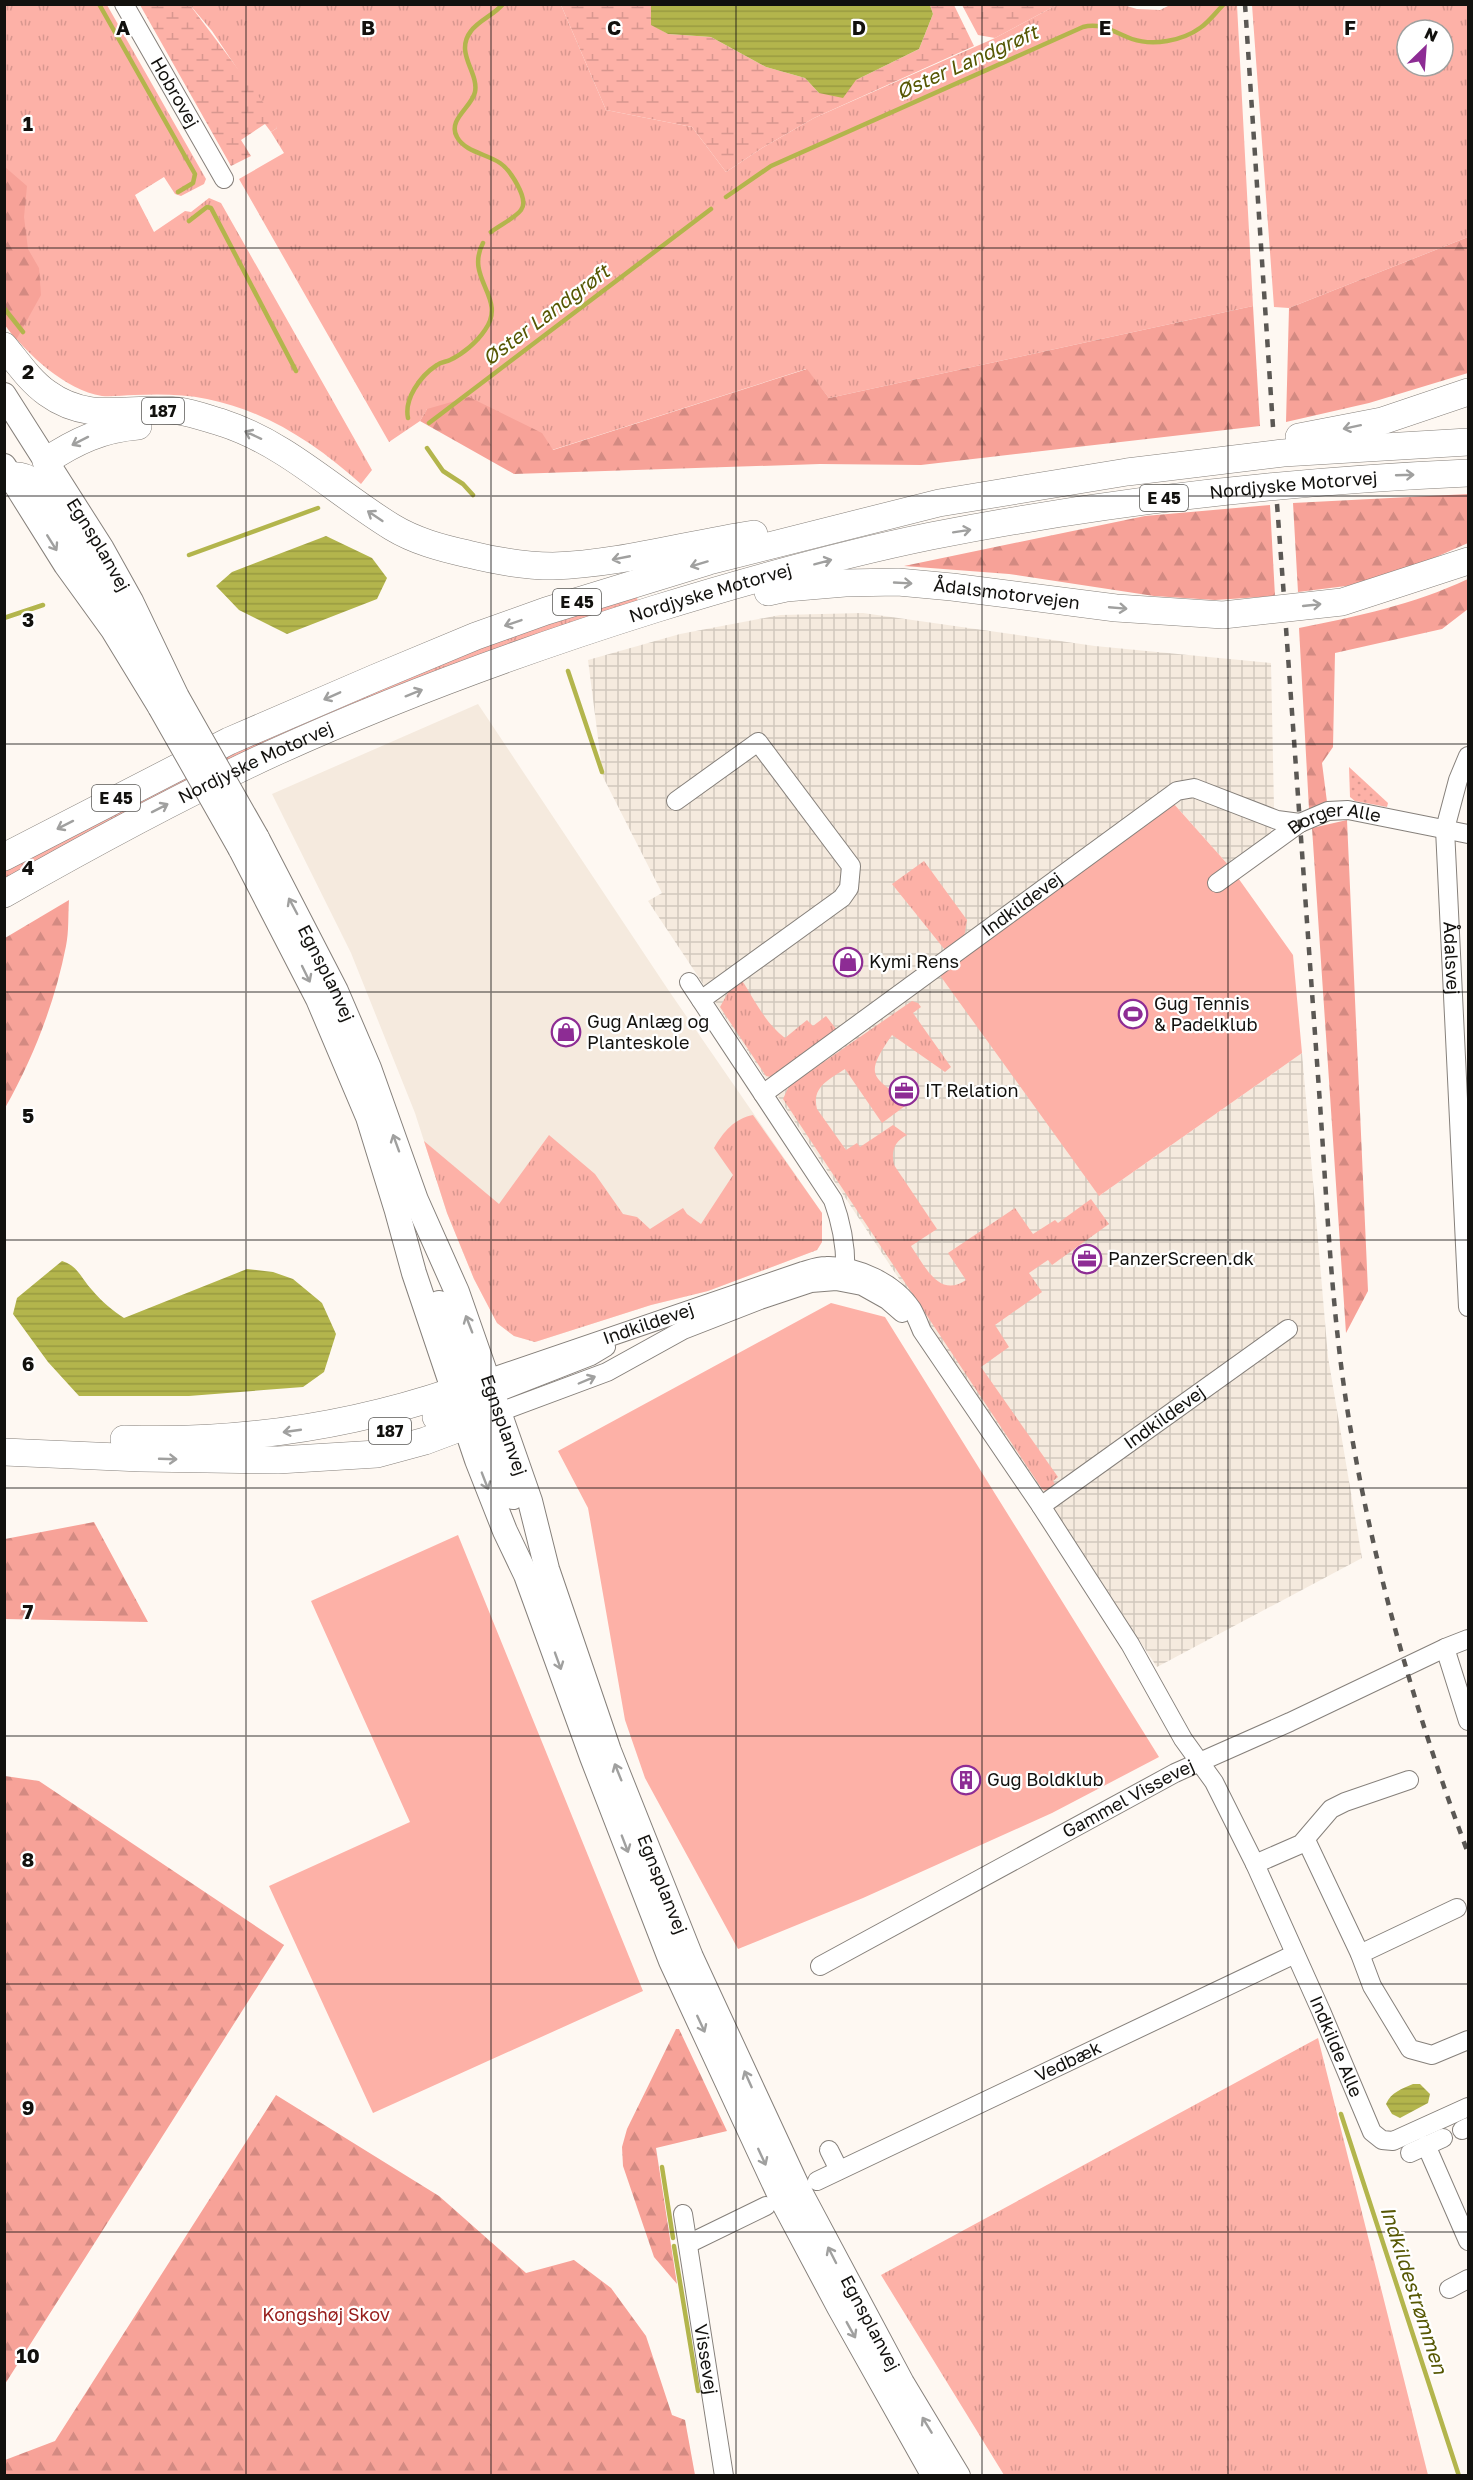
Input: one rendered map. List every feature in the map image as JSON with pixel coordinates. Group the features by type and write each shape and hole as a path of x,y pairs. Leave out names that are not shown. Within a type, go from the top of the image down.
{"highway":[{"name":"187","path":"4,346 36,384 60,401 104,412 178,411 220,423 269,442 392,527 416,540 509,563 551,566 593,563 704,542 933,505"},
{"path":"933,505 1125,460 1318,434 1382,421 1468,392"},
{"path":"160,666 117,608 43,492 19,472 81,440 110,429 153,424 220,423"},
{"name":"Nordjyske Motorvej","path":"4,857 229,741 477,636 569,604 709,561 933,505 1127,472 1283,453 1468,442"},
{"name":"Nordjyske Motorvej","path":"4,894 108,835 272,754 437,684 545,644 726,587 933,536 1180,496 1287,483 1468,473"},
{"name":"Ådalsmotorvejen","path":"545,644 786,588 898,582 952,586 1116,608 1222,615 1342,602 1468,561"},
{"path":"4,904 108,835"},
{"name":"187","path":"4,1435 148,1440 210,1439 283,1433 367,1417 477,1402"},
{"path":"4,1452 141,1458 278,1460 377,1454 425,1440 477,1402"}],"main road":[{"path":"4,395 19,472"},
{"name":"Egnsplanvej","path":"19,472 26,488 30,507 66,565 169,702 330,981 369,1068 416,1200 457,1293 477,1402 505,1531 526,1575 592,1757 671,1961 787,2208 838,2307 934,2475"},
{"name":"Egnsplanvej","path":"160,666 169,702"},
{"name":"Egnsplanvej","path":"249,843 368,1117 414,1273 477,1402 530,1501 547,1569 609,1751 691,1957 798,2190 902,2383 958,2475"}],"street":[{"name":"Hobrovej","path":"124,4 224,179"},
{"path":"676,801 758,742 851,866 849,888 842,898 701,1000"},
{"name":"Ådalsvej","path":"1468,756 1458,780 1445,829 1468,1307"},
{"name":"Indkildevej","path":"763,1094 1177,792 1194,788 1277,820 1300,823"},
{"name":"Borger Alle","path":"1218,883 1300,823 1328,811 1348,810 1468,834"},
{"path":"689,982 833,1200 843,1227 845,1275"},
{"name":"Indkildevej","path":"477,1402 630,1331 803,1271 826,1266 845,1275 887,1300 922,1331 1041,1506 1130,1644 1183,1739 1199,1761"},
{"name":"Indkildevej","path":"477,1402 596,1377 683,1330 760,1300 811,1283 845,1275"},
{"name":"Indkildevej","path":"1041,1506 1288,1329"},
{"name":"Gammel Vissevej","path":"820,1966 1199,1761 1290,1722 1468,1639"},
{"path":"1445,1648 1468,1721"},
{"name":"Indkilde Alle","path":"1199,1761 1214,1782 1255,1864 1372,2132 1382,2140 1393,2141 1468,2107"},
{"path":"1255,1864 1289,1851 1306,1840 1331,1809 1409,1780"},
{"path":"1306,1840 1360,1954 1372,1986 1410,2049 1432,2055 1468,2040"},
{"path":"1360,1954 1457,1908"},
{"name":"Vedbæk","path":"817,2181 1295,1954"},
{"path":"1443,2138 1418,2149 1468,2241"},
{"path":"829,2150 839,2170"},
{"path":"688,2244 766,2206"},
{"name":"Vissevej","path":"682,2214 724,2475"},
{"path":"1449,2289 1468,2279"}],"shaded area":[{"path":"651,5 930,5 933,14 919,49 856,80 843,98 819,93 805,78 766,67 711,37 668,34 651,25"},
{"path":"326,536 372,558 387,578 377,599 287,634 239,610 216,586 232,572"},
{"path":"863,613 1095,646 1271,663 1274,808 1270,838 1231,868 1174,804 1099,1196 1302,1053 1328,1357 1362,1558 1157,1667 648,901 662,893 603,777 588,660 680,634 780,615"},
{"path":"478,704 669,991 822,1213 822,1242 817,1250 708,1291 651,1305 535,1342 514,1336 497,1323 474,1279 447,1213 415,1113 351,953 272,794"},
{"path":"62,1261 76,1269 88,1286 111,1309 124,1318 247,1269 273,1272 293,1279 322,1303 336,1334 324,1372 303,1387 189,1396 79,1396 48,1362 13,1314 17,1298"},
{"path":"1413,2084 1420,2084 1430,2094 1428,2103 1400,2118 1392,2114 1386,2104 1388,2100 1397,2091"}],"green space":[{"path":"1062,4 1120,4 1137,9 1160,10 1170,5 1237,5 1253,306 829,398 806,369 552,450 427,409 420,421 389,442 239,179 284,153 271,132 277,128 212,31 190,5 561,5 606,110 692,127 726,172 814,118 995,38"},
{"path":"5,5 107,5 206,179 204,184 181,196 175,194 164,177 135,195 154,232 185,211 191,212 209,198 221,203 372,470 361,484 344,469 290,431 229,404 180,395 102,396 74,386 61,379 36,359 5,325"},
{"path":"140,5 190,5 271,113 277,128 271,132 265,124 241,140 251,156 231,166"},
{"path":"561,5 651,5 651,24 668,34 711,37 766,67 805,78 819,93 856,80 919,49 933,14 930,5 954,5 974,46 814,118 726,172 692,127 606,110"},
{"path":"962,5 1062,5 1053,7 995,38 978,35"},
{"path":"1252,5 1468,5 1468,237 1289,308 1274,307"},
{"path":"5,167 27,186 24,217 28,249 39,268 41,295 16,340 5,325"},
{"path":"1468,237 1468,373 1369,403 1286,422 1289,308"},
{"path":"1253,306 1260,426 921,465 820,464 514,474 420,421 427,409 469,397 542,433 553,450 807,369 829,398"},
{"path":"1468,494 1468,543 1418,565 1354,585 1298,592 1293,503"},
{"path":"1270,505 1275,596 1215,600 1154,596 1009,574 904,566 1145,516"},
{"path":"1468,579 1468,609 1442,629 1335,653 1333,747 1322,763 1327,802 1309,809 1299,628 1406,603"},
{"path":"637,597 638,603 5,882 5,870 260,738 515,634"},
{"path":"1349,767 1388,803 1387,807 1355,801 1350,797"},
{"name":"Gug Tennis & Padelklub","path":"1174,804 1231,868 1293,955 1302,1053 1099,1196 939,974"},
{"path":"1347,820 1368,1291 1346,1333 1312,828"},
{"path":"924,861 967,920 963,944 945,950 892,884"},
{"path":"69,900 67,941 56,988 34,1050 5,1108 5,938"},
{"path":"741,979 766,1018 785,1038 807,1020 813,1026 826,1016 837,1030 771,1077 766,1076 720,1007 730,989"},
{"path":"912,1001 921,1007 913,1013 951,1067 945,1072 892,1035 877,1060 876,1075 887,1087 909,1103 882,1123 845,1069 823,1084 816,1101 817,1109 846,1150 857,1143 860,1147 893,1125 907,1135 894,1147 894,1165 937,1229 911,1246 933,1277 940,1283 948,1285 956,1285 966,1280 948,1253 1015,1208 1033,1234 1055,1220 1058,1223 1091,1199 1109,1224 1052,1265 1048,1260 1029,1273 1042,1292 995,1325 1009,1347 981,1367 1058,1477 1053,1481 1057,1487 1048,1492 1042,1489 783,1099 789,1086"},
{"path":"753,1115 822,1213 822,1242 817,1250 708,1291 651,1305 535,1342 514,1336 497,1323 474,1279 447,1213 424,1141 499,1204 549,1135 595,1174 623,1214 637,1217 650,1229 683,1208 687,1214 701,1224 733,1175 714,1148 730,1127 740,1119"},
{"path":"831,1303 885,1317 1159,1757 1052,1813 863,1898 738,1949 645,1778 625,1720 588,1508 558,1451"},
{"path":"94,1522 148,1622 5,1619 5,1539"},
{"path":"458,1535 643,1991 373,2113 269,1886 410,1822 311,1601"},
{"path":"5,1776 39,1781 284,1945 5,2384"},
{"path":"676,2029 679,2029 727,2131 656,2148 677,2284 654,2257 623,2166 622,2147 627,2129"},
{"path":"1318,2038 1428,2475 1004,2475 881,2275"},
{"name":"Kongshøj Skov","path":"276,2095 439,2196 526,2273 574,2260 611,2288 646,2336 672,2415 685,2420 695,2475 5,2475 5,2460 55,2441"}],"waterway":[{"path":"99,4 195,174 193,183 178,192"},
{"name":"Indkildestrømmen","path":"491,232 521,210 523,205 521,192 504,166 461,142 457,137 455,125 475,92 474,77 466,55 466,39 474,27 503,4"},
{"name":"Øster Landgrøft","path":"726,197 771,166 1083,27 1102,27 1140,41 1167,41 1185,36 1200,28 1224,4"},
{"path":"189,221 207,207 211,208 296,371"},
{"name":"Øster Landgrøft","path":"429,423 711,209"},
{"name":"Indkildestrømmen","path":"408,418 408,403 419,382 437,365 455,357 469,347 482,334 491,319 492,308 479,267 479,256 483,243"},
{"path":"4,308 23,332"},
{"name":"Indkildestrømmen","path":"427,448 443,471 463,484 473,495"},
{"name":"Øster Landgrøft","path":"189,555 318,508"},
{"name":"Øster Landgrøft","path":"4,618 43,605"},
{"path":"568,671 602,772"},
{"name":"Indkildestrømmen","path":"1341,2114 1459,2476"},
{"path":"662,2167 673,2238"},
{"path":"674,2246 698,2391"}],"railway":[{"path":"1245,4 1273,427"},
{"path":"1277,504 1284,597"},
{"path":"1286,628 1330,1255 1349,1420 1371,1531 1398,1640 1431,1747 1468,1853"}],"place":[{"name":"Kymi Rens","path":"848,962"},
{"name":"Gug Tennis & Padelklub","path":"1133,1014"},
{"name":"Gug Anlæg og Planteskole","path":"566,1032"},
{"name":"IT Relation","path":"904,1091"},
{"name":"PanzerScreen.dk","path":"1087,1259"},
{"name":"Gug Boldklub","path":"966,1780"}]}
